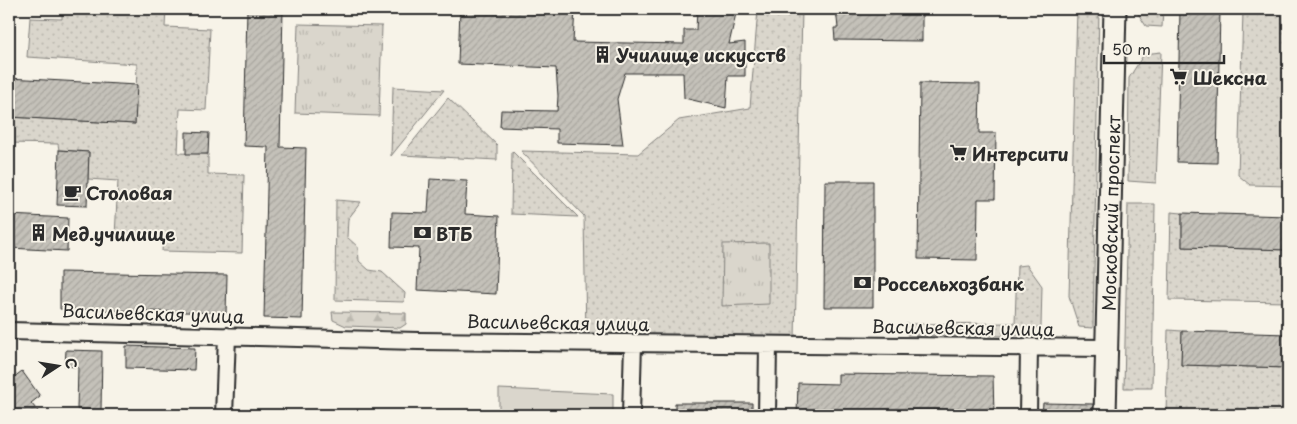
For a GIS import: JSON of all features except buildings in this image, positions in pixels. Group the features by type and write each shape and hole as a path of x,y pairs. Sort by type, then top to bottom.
{"street":[{"name":"Московский проспект","path":"1105,415 1115,9"},
{"name":"Васильевская улица","path":"9,331 418,341 1106,348"},
{"path":"224,415 227,336"},
{"path":"631,415 633,343"},
{"path":"767,415 768,345"},
{"path":"1028,415 1029,348"}],"green space":[{"path":"62,9 166,9 165,27 210,29 206,110 180,109 178,153 208,154 208,174 244,175 242,253 162,251 163,236 115,236 118,181 88,179 89,152 59,150 58,144 9,143 9,117 135,124 137,64 27,57 30,18 62,19"},
{"path":"758,9 802,9 795,339 586,337 584,216 521,151 638,154 679,120 750,108"},
{"path":"1077,9 1099,9 1093,328 1079,327 1069,296"},
{"path":"1135,9 1163,9 1162,27 1146,26"},
{"path":"1246,9 1288,9 1288,186 1250,185 1238,175 1243,12"},
{"path":"298,24 382,26 379,116 295,113"},
{"path":"1161,52 1156,183 1128,181 1129,78 1144,54"},
{"path":"393,87 444,90 391,156"},
{"path":"448,98 497,145 497,160 402,155"},
{"path":"512,151 578,217 511,214"},
{"path":"336,200 361,202 348,219 347,237 358,247 359,261 369,270 382,272 405,293 404,302 335,300"},
{"path":"1128,204 1155,204 1152,388 1124,388"},
{"path":"1171,212 1182,213 1182,247 1288,250 1288,302 1169,300"},
{"path":"769,243 769,304 722,306 723,244"},
{"path":"1027,265 1042,286 1041,326 1015,336 907,335 906,324 1015,323 1017,266"},
{"path":"332,312 406,313 406,324 400,328 346,326 333,320"},
{"path":"1168,330 1182,331 1181,365 1288,368 1288,415 1166,415"},
{"path":"499,389 613,394 613,415 499,415"}],"place":[{"name":"Училище искусств","path":"602,54"},
{"name":"Шексна","path":"1179,77"},
{"name":"Интерсити","path":"958,153"},
{"name":"Столовая","path":"72,192"},
{"name":"Мед.училище","path":"38,233"},
{"name":"ВТБ","path":"422,233"},
{"name":"Россельхозбанк","path":"863,283"}]}
